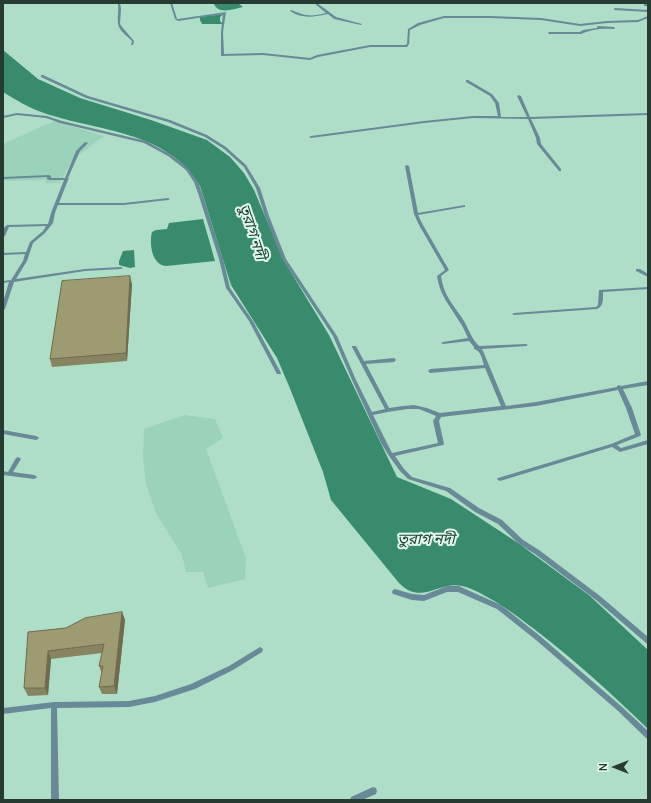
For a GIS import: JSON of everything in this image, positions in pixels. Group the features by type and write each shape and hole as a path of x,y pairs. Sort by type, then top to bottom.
{"street":[{"path":"119,3 119,24 124,32 130,36 133,41 132,44"},
{"path":"171,3 176,19 178,20 225,13 222,32 221,54 223,55 263,54 310,59 317,56 370,46 406,46 408,44 409,30 415,26 444,18 490,17 541,19 580,25 608,22 643,21 648,17"},
{"path":"315,3 335,18 362,24"},
{"path":"615,9 648,11"},
{"path":"291,11 310,18 329,13"},
{"path":"595,24 600,28"},
{"path":"549,33 582,33 584,31 600,28 614,28"},
{"path":"42,76 88,97 169,121 206,136 225,148 245,166 258,188 284,259 335,336 354,380 391,455 410,478 448,489 477,510 500,522 521,542 537,552 598,598 648,641"},
{"path":"467,81 490,94 497,103 500,118"},
{"path":"519,96 539,144 560,170"},
{"path":"3,117 17,114 47,117 61,122 146,142 159,149 187,169 196,182 200,193 221,259 228,288 251,320 279,373"},
{"path":"311,137 424,122 473,118 528,118 648,114"},
{"path":"3,309 12,281 25,261 31,243 49,225 78,151 86,143"},
{"path":"407,166 416,214 447,270 439,276 442,291 463,323 470,339 476,348 481,351 504,408"},
{"path":"3,178 49,176 49,179 67,179"},
{"path":"58,204 124,204 168,199"},
{"path":"416,214 464,206"},
{"path":"3,236 7,226 49,225"},
{"path":"3,254 28,253"},
{"path":"3,282 85,270 121,268"},
{"path":"638,270 648,276"},
{"path":"514,314 597,308 600,305 601,291 648,288"},
{"path":"443,343 470,339"},
{"path":"476,348 526,345"},
{"path":"354,347 388,410"},
{"path":"363,363 394,360"},
{"path":"430,371 486,366"},
{"path":"371,414 415,405 426,408 439,415 504,408 536,404 619,387 648,383"},
{"path":"619,387 629,408 638,435 648,442"},
{"path":"391,455 442,444 436,421 439,415"},
{"path":"3,432 36,438"},
{"path":"500,479 613,445 638,435"},
{"path":"613,445 620,450 648,442"},
{"path":"6,474 18,459"},
{"path":"6,474 34,477"},
{"path":"395,592 412,598 424,598 448,589 459,589 498,607 538,638 619,708 648,736"},
{"path":"3,711 54,705 130,704 155,699 193,687 230,668 260,650"},
{"path":"54,705 55,800"},
{"path":"354,800 373,791"}],"shaded area":[{"path":"54,121 104,136 72,160 60,183 45,183 46,180 3,181 3,147 5,143"},
{"path":"185,415 215,419 223,438 206,449 246,558 245,579 208,588 203,572 186,572 182,555 156,513 146,484 143,458 144,429"}],"water":[{"path":"238,3 243,7 223,10 216,7 214,4"},
{"path":"224,14 220,17 220,21 223,24 202,24 200,20 200,17"},
{"name":"তুরাগ নদী","path":"3,50 38,79 80,98 151,120 207,140 230,157 244,173 254,190 284,261 329,335 397,477 451,499 518,543 590,596 648,650 648,729 567,655 522,620 479,592 459,585 416,593 408,590 399,583 331,500 323,472 277,358 231,285 200,186 186,168 169,154 151,143 44,113 3,92"},
{"path":"203,219 215,261 166,266 157,262 151,248 152,232 167,229 169,223"},
{"path":"134,250 135,267 130,268 119,265 123,251"}],"building":[{"path":"130,276 126,353 50,359 62,281"},
{"path":"122,612 114,686 99,687 103,666 99,666 104,644 48,651 45,688 24,688 28,632 66,628 85,618"}]}
